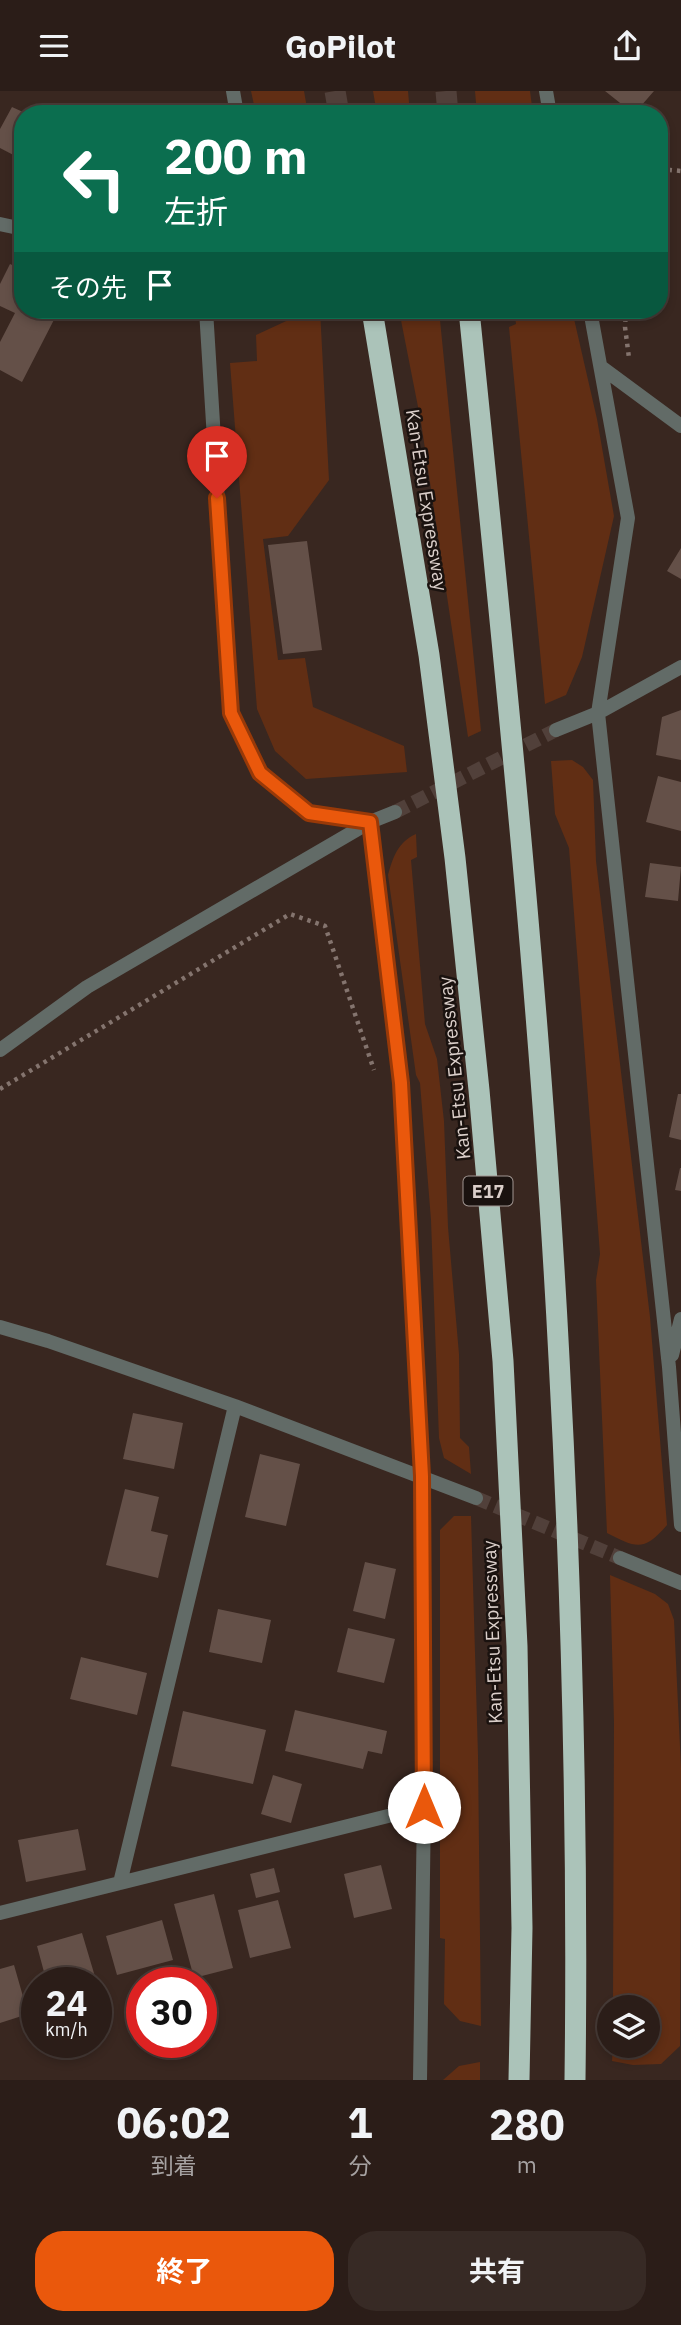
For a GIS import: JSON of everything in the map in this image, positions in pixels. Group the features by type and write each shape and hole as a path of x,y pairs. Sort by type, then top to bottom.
{"highway":[{"name":"Kan-Etsu Expressway","path":"373,319 429,655 451,831 480,1090 503,1361 517,1646 522,1928 519,2080"},
{"path":"470,319 518,814 540,1073 559,1355 572,1643 577,1921 575,2080"}],"street":[{"path":"207,319 231,713 260,773 309,813 370,822"},
{"path":"592,319 628,518 598,713 669,1367 681,1525"},
{"path":"601,367 681,426"},
{"path":"556,730 598,713 681,667"},
{"path":"0,1050 88,987 370,822 395,812"},
{"path":"370,822 401,1083 422,1476 424,1807 420,2080"},
{"path":"669,1367 681,1319"},
{"path":"0,1327 235,1406 475,1498"},
{"path":"120,1883 235,1406"},
{"path":"620,1558 681,1583"},
{"path":"0,1913 424,1807"}],"path":[{"path":"625,319 634,390"},
{"path":"0,1089 290,914 325,926 374,1072 401,1083"}],"shaded area":[{"path":"251,91 304,91 306,105 254,105"},
{"path":"373,91 408,91 409,105 375,105"},
{"path":"475,91 530,91 532,105 476,105"},
{"path":"291,319 320,319 329,480 288,536 263,539 278,660 305,658 313,707 404,746 407,772 306,779 275,751 257,709 230,363 257,361 256,335"},
{"path":"401,319 440,319 481,731 468,737 421,422"},
{"path":"515,319 574,319 597,419 614,516 582,657 566,695 545,704 509,327 516,324"},
{"path":"572,760 583,767 593,780 596,861 650,1317 667,1525 652,1540 639,1545 625,1542 607,1533 596,1280 600,1254 569,848 555,814 551,761"},
{"path":"416,834 417,857 411,860 425,1024 437,1059 444,1121 448,1227 459,1354 460,1438 469,1447 471,1474 444,1458 439,1438 431,1220 420,1083 416,1075 388,875 397,851 405,841"},
{"path":"454,1516 471,1516 478,1755 481,2026 460,2021 444,2004 445,1939 440,1938 440,1530"},
{"path":"610,1575 655,1594 668,1604 674,1620 681,1768 680,2046 661,2064 633,2065 612,2061 612,2058 660,2058 660,1995 613,1995 614,1722"},
{"path":"480,2062 480,2080 443,2080 459,2066"}],"building":[{"path":"605,91 654,91 642,105 623,105"},
{"path":"12,107 14,108 14,155 0,148 0,129"},
{"path":"10,264 14,266 14,313 0,306 0,284"},
{"path":"14,315 14,319 54,319 22,382 0,370 0,342"},
{"path":"307,541 322,650 283,654 268,545"},
{"path":"681,548 681,579 667,571"},
{"path":"681,710 681,760 656,755 662,717"},
{"path":"658,776 681,782 681,831 646,822"},
{"path":"650,863 681,867 678,901 645,897"},
{"path":"678,1094 681,1094 681,1140 669,1137"},
{"path":"681,1168 681,1191 675,1190"},
{"path":"133,1413 183,1423 174,1469 123,1459"},
{"path":"260,1454 300,1464 286,1526 245,1517"},
{"path":"125,1489 159,1497 151,1531 168,1535 158,1578 106,1565"},
{"path":"365,1562 396,1569 385,1619 353,1611"},
{"path":"218,1609 271,1620 262,1663 209,1652"},
{"path":"348,1628 395,1639 384,1683 337,1672"},
{"path":"81,1657 147,1673 137,1715 70,1699"},
{"path":"295,1710 387,1731 382,1754 368,1751 363,1769 285,1751"},
{"path":"183,1711 266,1730 253,1784 171,1766"},
{"path":"273,1775 302,1784 291,1823 261,1814"},
{"path":"78,1829 86,1870 26,1882 18,1840"},
{"path":"381,1865 392,1909 354,1918 344,1874"},
{"path":"274,1868 280,1892 256,1898 250,1874"},
{"path":"214,1894 233,1968 217,1972 217,1967 191,1967 174,1904"},
{"path":"278,1900 291,1948 250,1958 238,1910"},
{"path":"162,1920 173,1960 147,1967 126,1967 126,1973 117,1975 106,1936"},
{"path":"82,1933 92,1967 43,1967 37,1946"},
{"path":"14,1965 21,1990 21,2016 0,2023 0,1969"}],"tunnel":[{"path":"335,91 337,105"},
{"path":"446,91 447,105"},
{"path":"395,812 556,730"},
{"path":"476,1498 620,1558"}],"route":[{"path":"217,498 231,713 260,773 309,813 370,822 401,1083 422,1476 424,1807"}]}
